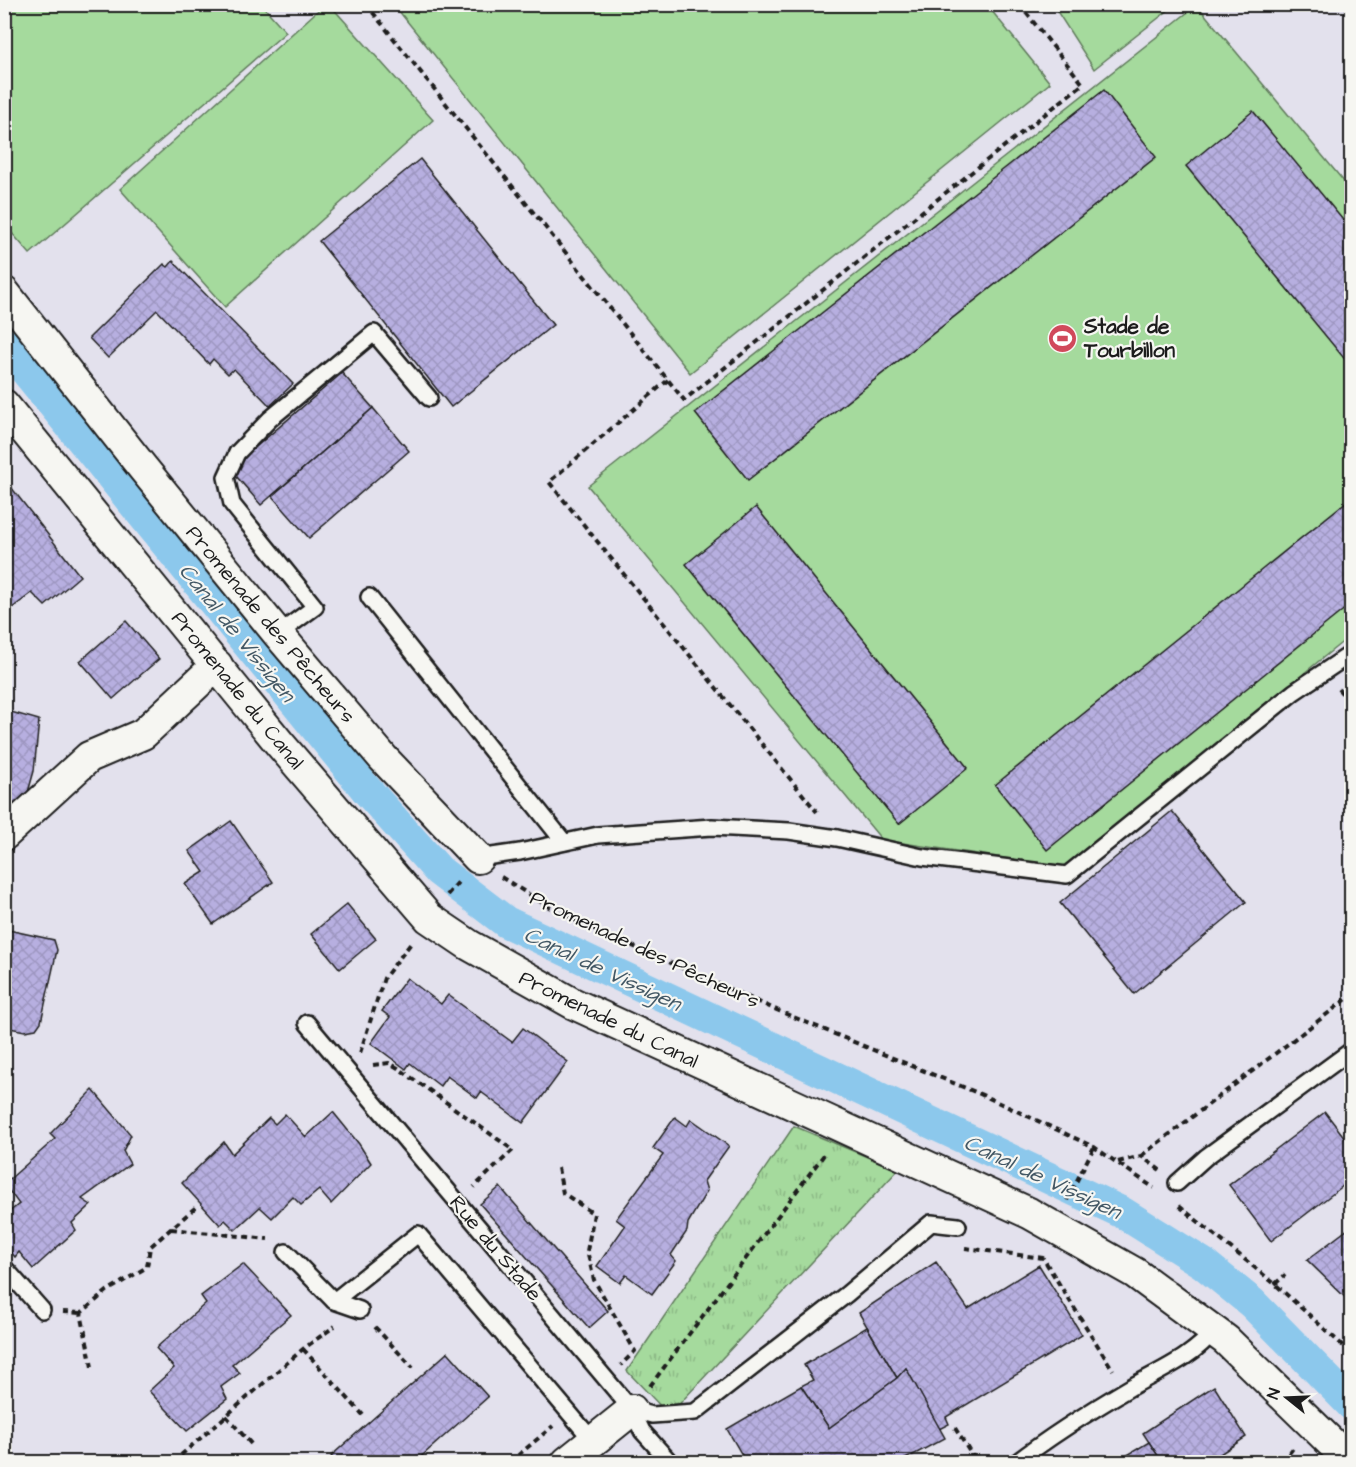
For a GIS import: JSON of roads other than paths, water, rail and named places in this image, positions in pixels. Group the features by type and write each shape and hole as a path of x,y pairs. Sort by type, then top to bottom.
{"street":[{"name":"Promenade des Pêcheurs","path":"4,292 278,634 472,866"},
{"name":"Promenade du Canal","path":"4,405 218,664 325,798 429,918 469,945 548,991 1053,1226 1135,1274 1214,1330 1351,1462"},
{"path":"4,835 89,757 143,734 218,664"},
{"path":"567,1462 632,1410"}],"lane":[{"path":"278,634 315,607 232,504 226,477 237,453 270,419 374,333 429,398"},
{"path":"369,597 564,843"},
{"path":"472,866 598,835 712,827 789,831 837,838 922,857 1067,875 1294,692 1352,653"},
{"name":"Rue du Stade","path":"307,1023 351,1067 458,1202 632,1410 642,1431 670,1462"},
{"path":"1177,1183 1206,1156 1352,1050"},
{"path":"632,1410 652,1415 695,1412 847,1294 931,1223 958,1226"},
{"path":"334,1301 418,1234 593,1441"},
{"path":"286,1252 334,1301 360,1310"},
{"path":"4,1267 42,1310"},
{"path":"1017,1462 1049,1437 1179,1359 1207,1339 1214,1330"}],"waterway":[{"name":"Canal de Vissigen","path":"4,344 365,788 439,871 506,922 1123,1213 1204,1264 1252,1303 1352,1405"}],"place":[{"name":"Stade de Tourbillon","path":"1063,338"}]}
